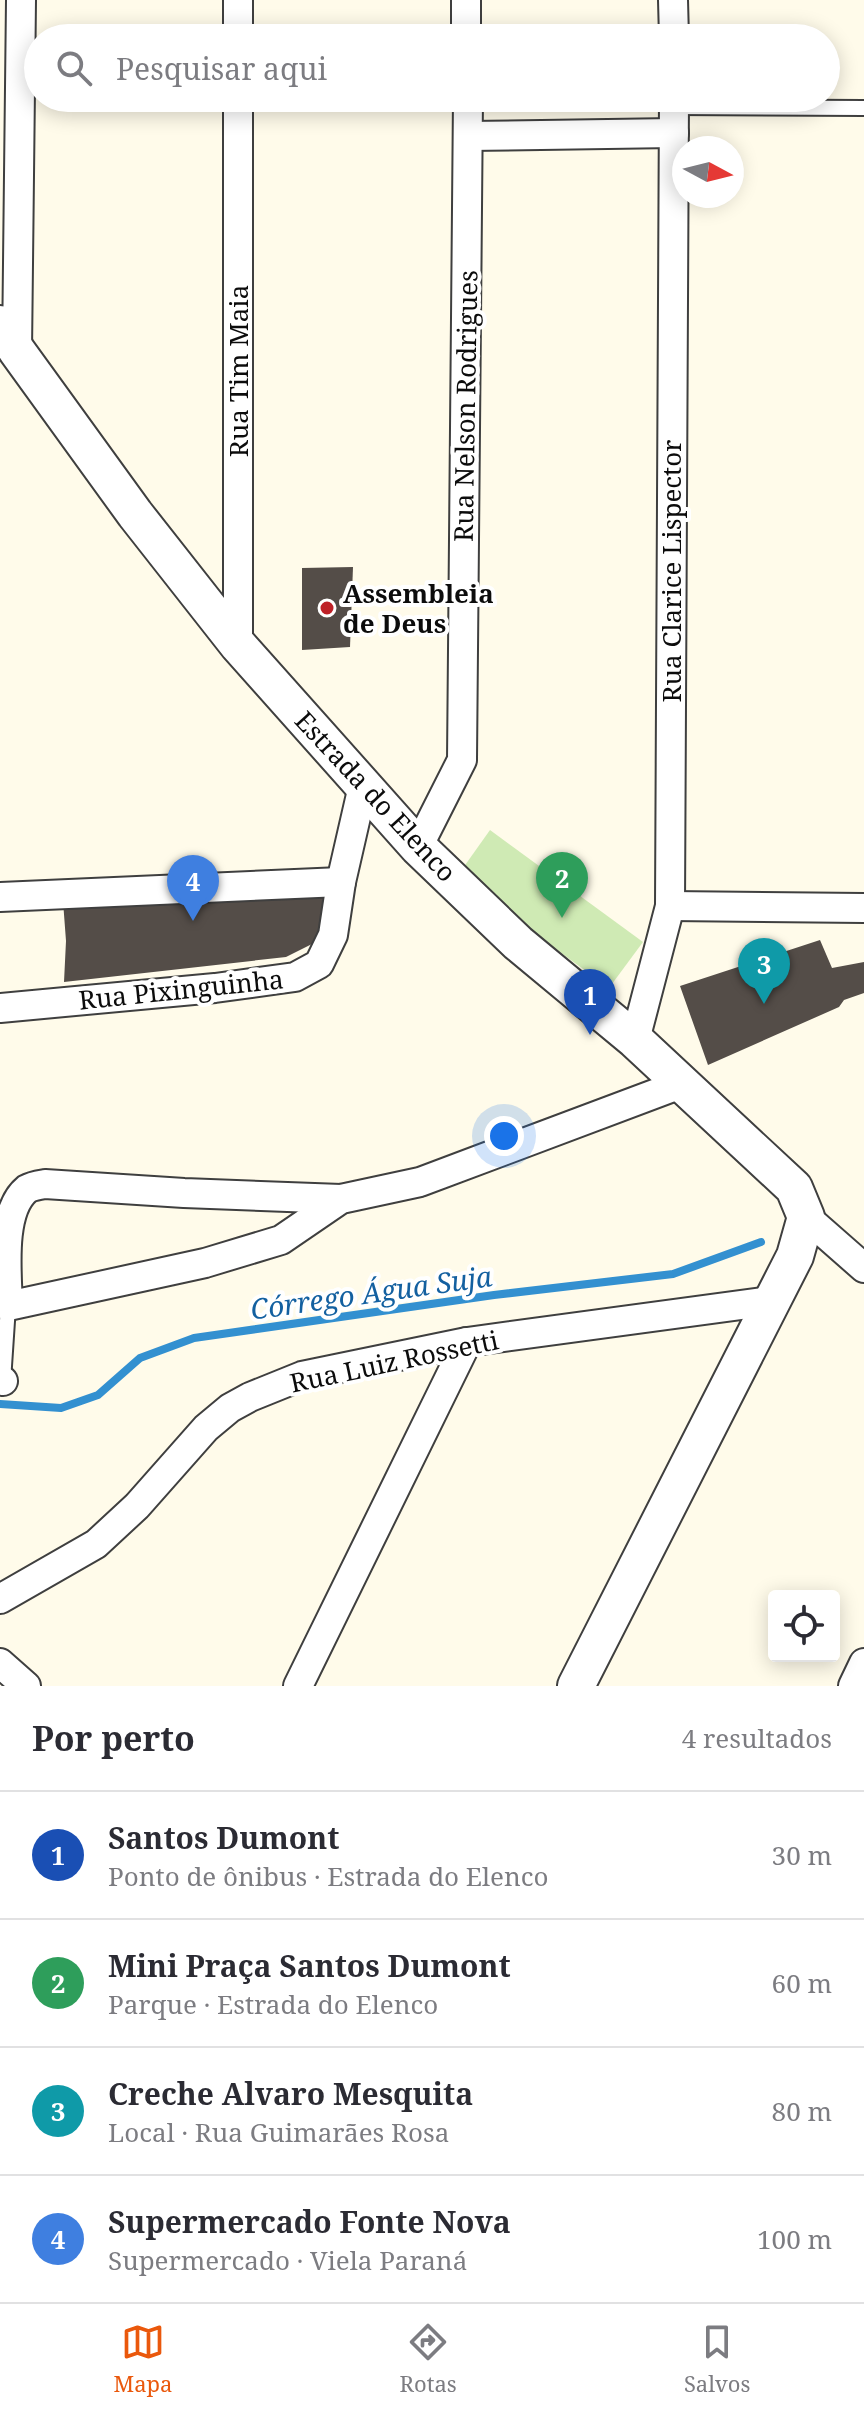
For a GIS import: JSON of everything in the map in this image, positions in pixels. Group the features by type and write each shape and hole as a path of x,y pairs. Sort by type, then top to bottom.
{"street":[{"path":"8,338 21,0"},
{"path":"238,0 238,24"},
{"path":"466,0 466,24"},
{"path":"673,0 674,24"},
{"name":"Rua Tim Maia","path":"238,112 238,645"},
{"name":"Rua Nelson Rodrigues","path":"418,847 462,760 468,112"},
{"path":"468,136 674,113"},
{"name":"Rua Clarice Lispector","path":"635,1040 670,906 674,113"},
{"name":"Estrada do Elenco","path":"8,338 135,514 238,645 418,847 518,943 635,1040 794,1188 806,1217"},
{"name":"Rua Pixinguinha","path":"0,1008 295,977 319,964 333,935 341,882 363,786"},
{"path":"0,897 341,882"},
{"path":"670,906 864,908"},
{"path":"341,1199 281,1240 205,1263 8,1306 7,1225 18,1198 29,1187 45,1184 341,1199 420,1182 681,1084"},
{"path":"576,1686 795,1256 806,1217 864,1268"},
{"name":"Rua Luiz Rossetti","path":"0,1599 96,1544 137,1506 206,1428 230,1408 302,1376 467,1342 770,1301"},
{"path":"298,1686 467,1342"},
{"path":"0,1663 26,1686"},
{"path":"853,1686 864,1663"}],"lane":[{"path":"840,109 864,108"},
{"path":"674,113 712,112"},
{"path":"1,1380 8,1306"}],"green space":[{"path":"490,830 643,942 609,988 482,895 463,868"}],"building":[{"name":"Assembleia de Deus","path":"353,567 350,647 302,650 302,568"},
{"path":"324,890 318,941 286,957 64,982 66,941 63,901"},
{"path":"820,940 832,968 864,962 864,993 708,1065 680,986"}],"waterway":[{"name":"Córrego Água Suja","path":"0,1404 61,1408 98,1395 140,1358 194,1338 494,1295 673,1274 761,1242"}],"place":[{"name":"Assembleia de Deus","path":"327,608"},
{"name":"Mini Praça Santos Dumont","path":"562,918"},
{"name":"Supermercado Fonte Nova","path":"193,921"},
{"name":"Creche Alvaro Mesquita","path":"764,1004"},
{"name":"Santos Dumont","path":"590,1035"}]}
